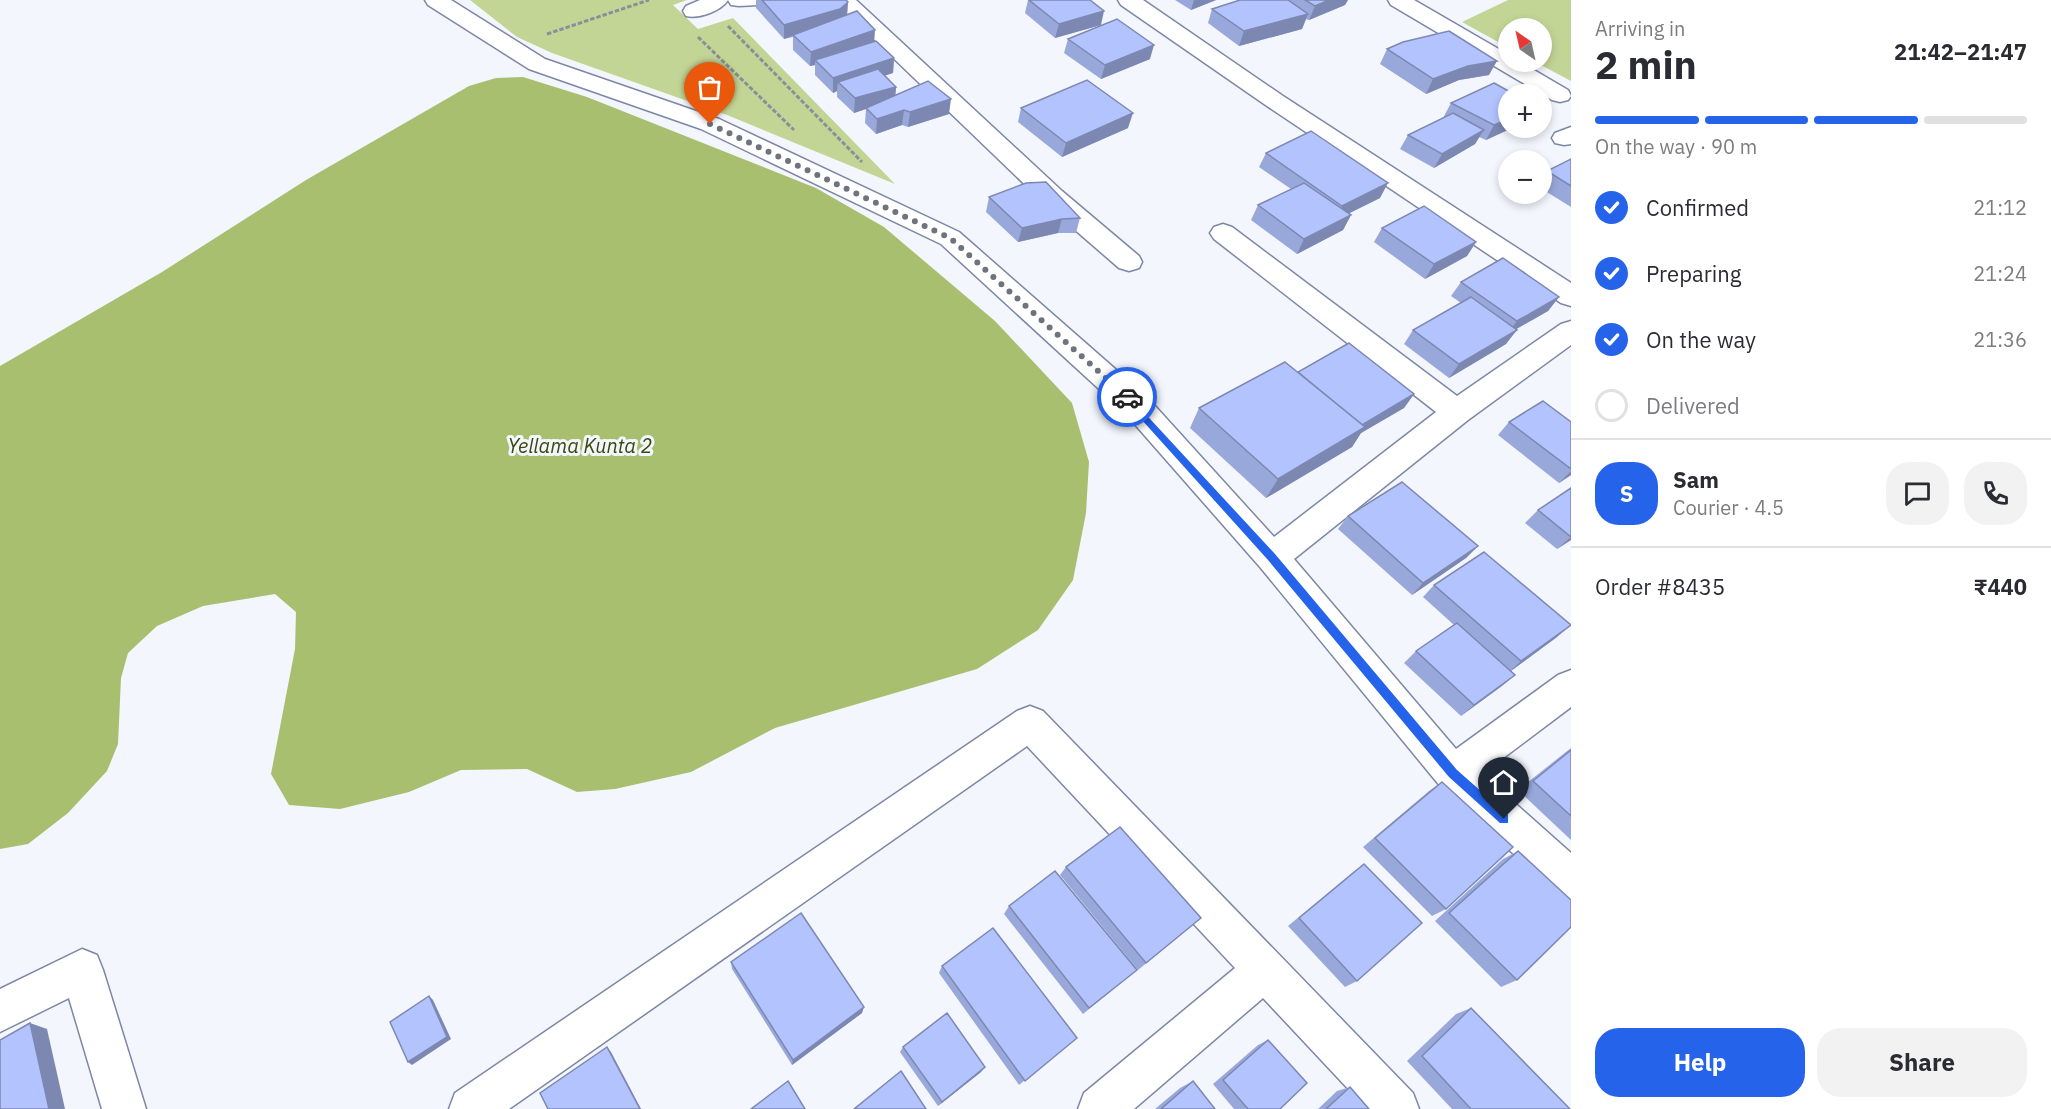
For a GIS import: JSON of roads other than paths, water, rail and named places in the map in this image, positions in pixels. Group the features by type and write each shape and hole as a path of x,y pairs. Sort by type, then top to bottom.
{"street":[{"path":"436,0 537,64 710,124 950,238 1135,404 1272,557 1453,773 1571,880"},
{"path":"739,0 750,0"},
{"path":"844,0 1053,197 1129,262"},
{"path":"1129,0 1275,100 1571,296"},
{"path":"1399,0 1560,95"},
{"path":"1571,134 1564,138 1571,142"},
{"path":"1223,233 1457,412"},
{"path":"1272,557 1457,412 1571,332"},
{"path":"1453,773 1571,686"},
{"path":"471,1109 1030,723 1397,1109"},
{"path":"0,1011 82,970 124,1109"},
{"path":"1100,1109 1264,970"}],"water":[{"name":"Yellama Kunta 2","path":"523,77 587,97 816,188 884,227 995,321 1072,403 1089,462 1086,513 1073,580 1038,630 977,669 775,728 691,772 615,789 577,792 527,769 461,770 409,792 340,809 289,805 271,774 295,649 296,612 275,594 203,606 157,626 128,653 121,678 118,744 107,771 68,813 28,844 0,849 0,366 162,272 306,180 469,86 496,78"}]}
